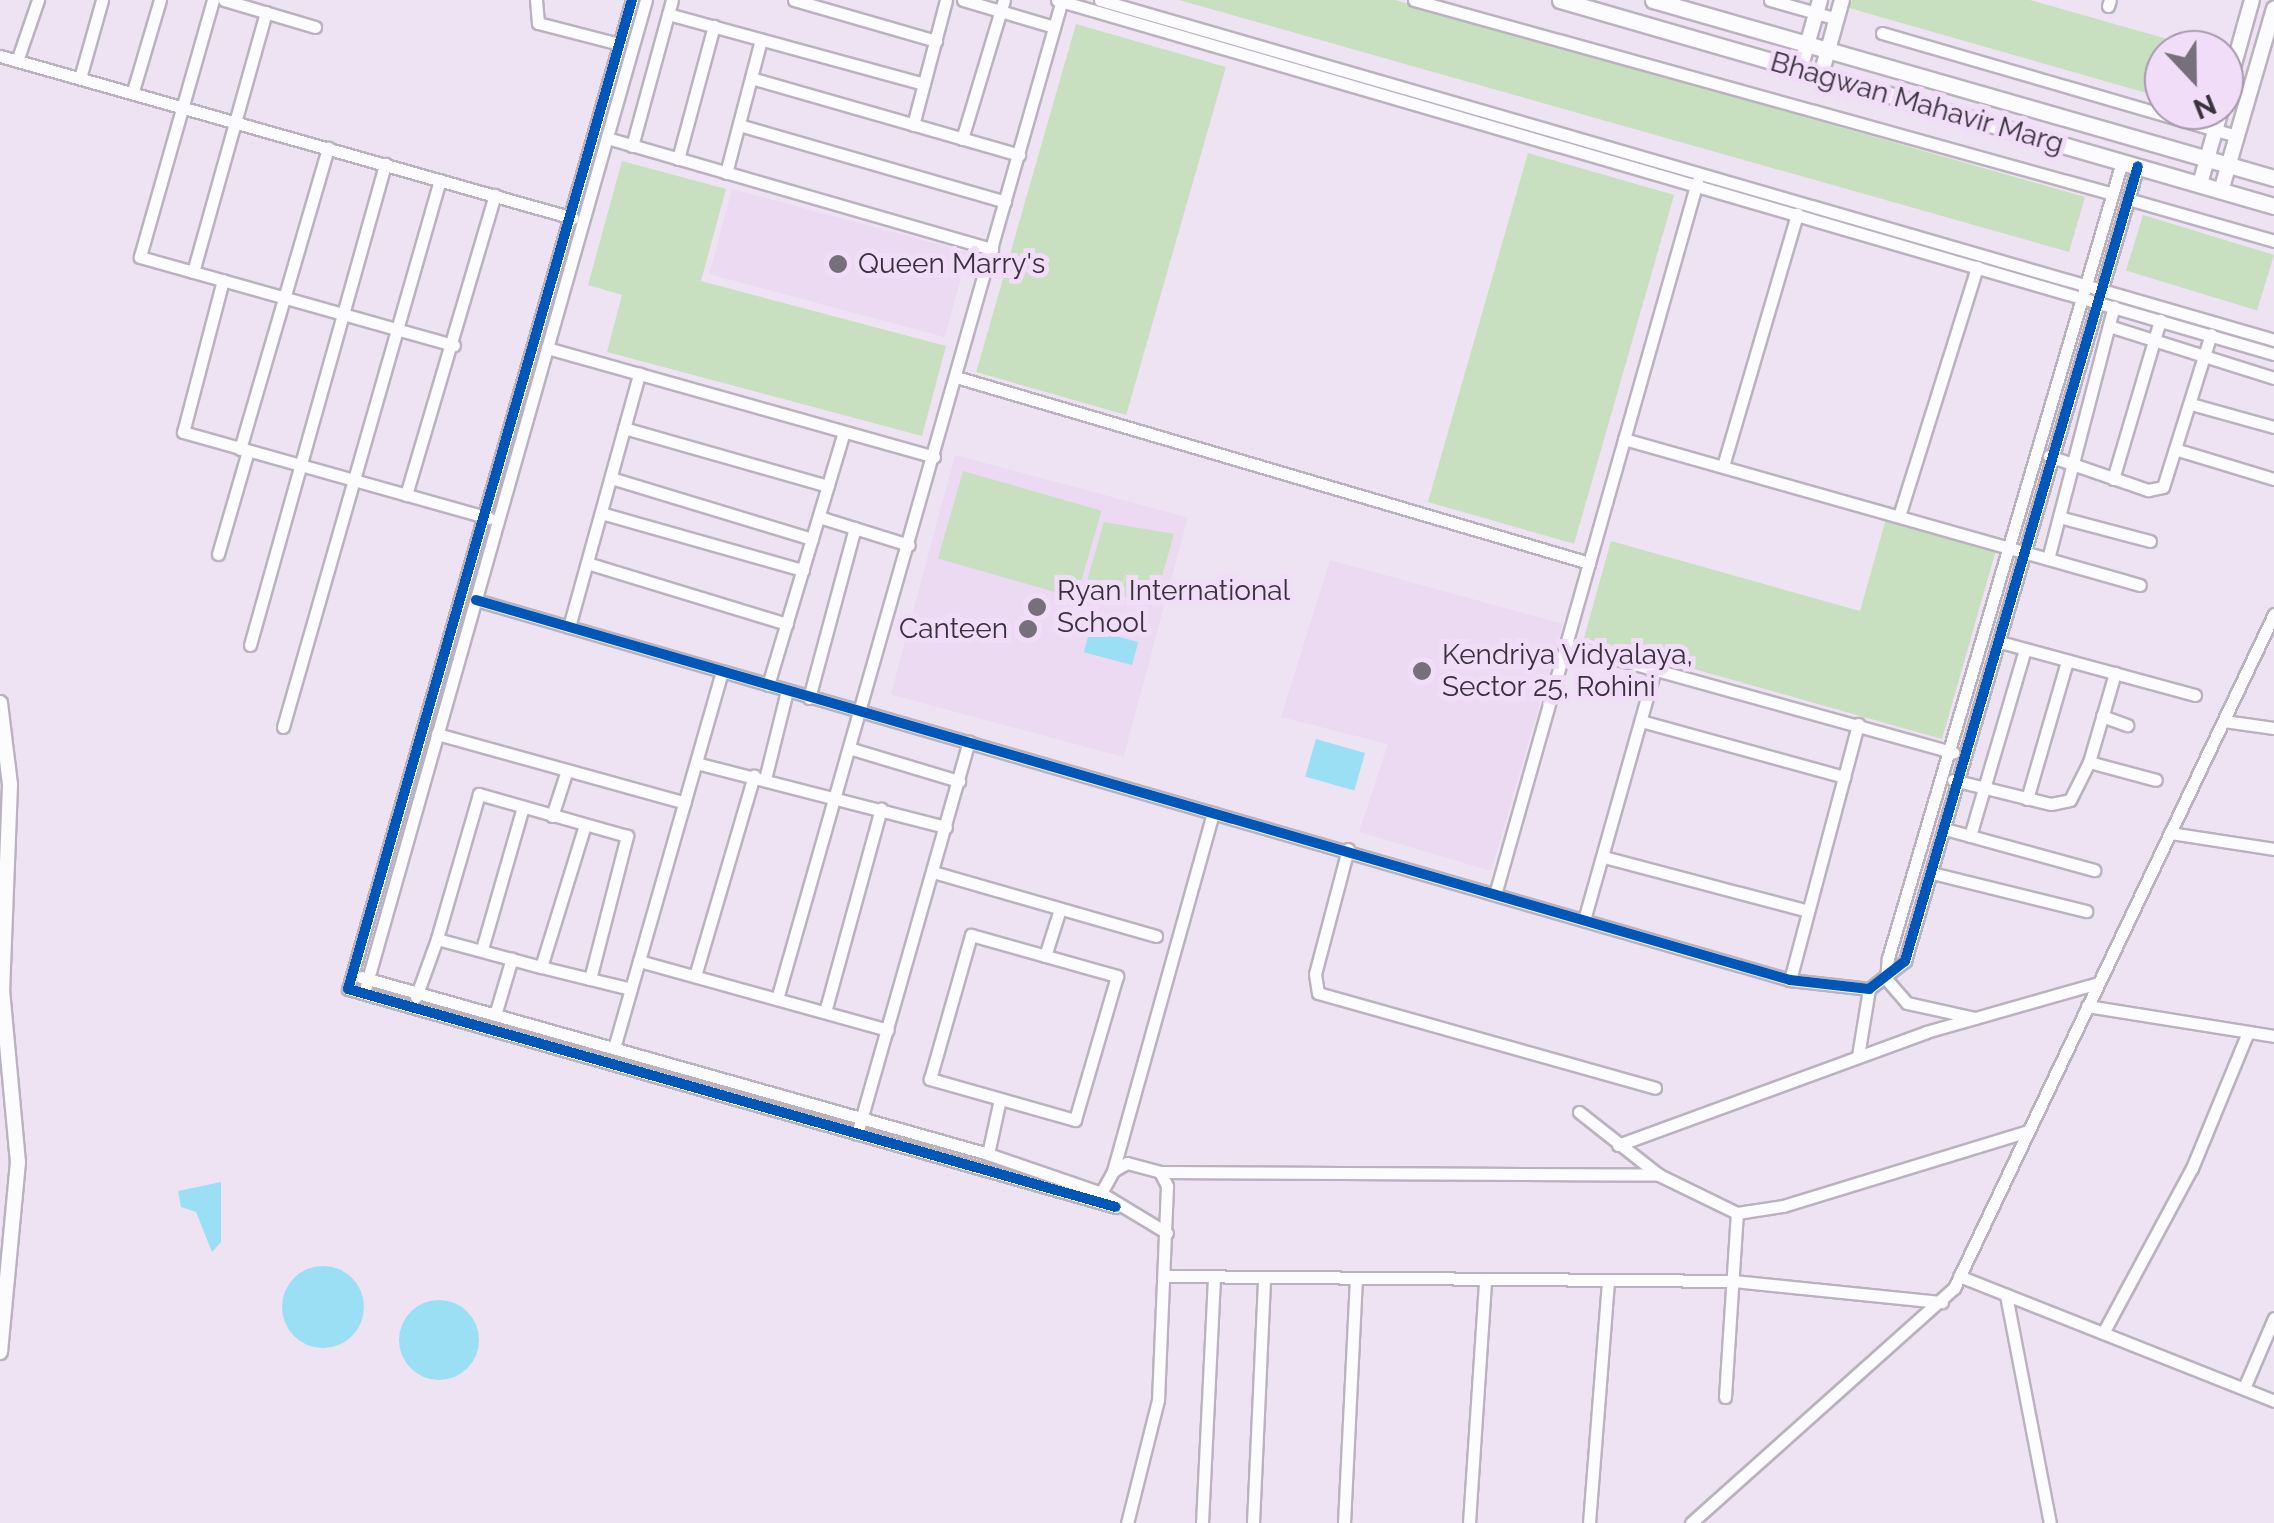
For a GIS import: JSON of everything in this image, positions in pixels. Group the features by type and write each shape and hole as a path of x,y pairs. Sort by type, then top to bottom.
{"main road":[{"name":"Bhagwan Mahavir Marg","path":"1560,0 2274,206"},
{"name":"Bhagwan Mahavir Marg","path":"1653,0 2229,164"},
{"path":"2229,164 2274,178"}],"street":[{"path":"18,61 38,0"},
{"path":"80,78 102,0"},
{"path":"132,92 160,0"},
{"path":"213,0 138,251 193,272 454,345"},
{"path":"224,0 315,27"},
{"path":"536,0 538,23 620,44"},
{"path":"364,993 547,348 576,219 606,138 620,44 632,0"},
{"path":"646,0 617,76 484,517 348,989 1116,1207 1168,1233"},
{"path":"632,146 672,0"},
{"path":"794,0 936,41"},
{"path":"913,125 946,0"},
{"path":"963,0 1002,6 1054,28"},
{"path":"777,999 852,748 1060,0 1697,179 1797,214 1977,267 2274,340"},
{"path":"1100,0 2093,294 2114,306 2274,354"},
{"path":"1414,0 2113,194"},
{"path":"1770,0 1818,7 1836,19"},
{"path":"1821,75 1842,0"},
{"path":"2244,30 2252,0"},
{"path":"962,140 1002,6"},
{"path":"1800,69 1818,7"},
{"path":"2221,190 2274,9"},
{"path":"193,272 266,12"},
{"path":"668,14 924,84"},
{"path":"678,159 714,26"},
{"path":"1882,33 2237,136"},
{"path":"726,172 762,40"},
{"path":"0,56 236,119 576,219"},
{"path":"752,78 1019,156"},
{"path":"739,125 1005,202"},
{"path":"2200,184 2215,131"},
{"path":"606,138 992,249"},
{"path":"218,554 284,298 328,148"},
{"path":"250,645 385,164"},
{"path":"2093,294 2113,194 2130,164"},
{"path":"476,600 1496,891 1790,980 1869,989 1905,961 2026,554 2047,455 2093,294 2128,199 2130,164"},
{"path":"1496,891 1697,179"},
{"path":"282,727 440,180"},
{"path":"406,495 454,345 495,196"},
{"path":"2128,199 2274,241"},
{"path":"1723,466 1797,214"},
{"path":"1900,513 1977,267"},
{"path":"223,280 182,427 188,436 498,521"},
{"path":"2048,559 2114,306"},
{"path":"2113,479 2160,320"},
{"path":"2109,326 2274,378"},
{"path":"2047,455 2148,490 2163,487 2178,450 2211,334"},
{"path":"547,348 934,457"},
{"path":"568,627 640,374"},
{"path":"956,377 1589,562"},
{"path":"2191,404 2274,428"},
{"path":"624,428 828,486"},
{"path":"768,685 844,432"},
{"path":"1624,440 1900,513 2026,554 2140,585"},
{"path":"2178,450 2274,479"},
{"path":"1886,979 2013,547 2047,455"},
{"path":"611,478 812,539"},
{"path":"601,512 803,570"},
{"path":"2059,516 2150,541"},
{"path":"818,517 909,545"},
{"path":"809,698 854,528"},
{"path":"587,563 787,624"},
{"path":"1692,1523 1942,1302 1960,1276 2274,614"},
{"path":"2000,642 2195,695"},
{"path":"1566,645 1953,752"},
{"path":"1970,836 2025,649"},
{"path":"2027,800 2068,661"},
{"path":"1584,920 1655,668"},
{"path":"614,1048 722,672"},
{"path":"1945,777 2027,800 2070,800 2089,762 2114,674"},
{"path":"695,976 787,691"},
{"path":"0,703 10,785 2,990 18,1162 0,1352"},
{"path":"2102,716 2127,725"},
{"path":"1640,721 1844,777"},
{"path":"2224,721 2274,728"},
{"path":"1790,980 1858,724"},
{"path":"438,734 684,803"},
{"path":"856,1134 970,742"},
{"path":"852,748 959,781"},
{"path":"2089,762 2156,780"},
{"path":"696,763 946,827"},
{"path":"552,816 567,770"},
{"path":"413,1006 479,794 626,836 590,979"},
{"path":"482,950 523,808"},
{"path":"825,1012 881,809"},
{"path":"1100,1193 1113,1171 1213,813"},
{"path":"541,967 585,825"},
{"path":"1946,829 2094,870"},
{"path":"2170,832 2274,848"},
{"path":"1348,849 1317,963 1318,993 1655,1088"},
{"path":"1604,857 1808,911"},
{"path":"933,872 1156,936"},
{"path":"1932,873 2086,912"},
{"path":"1045,956 1060,910"},
{"path":"971,936 1045,956 1117,976 1075,1120 930,1079 971,936"},
{"path":"437,938 630,989"},
{"path":"495,1015 512,958"},
{"path":"639,960 888,1030"},
{"path":"352,974 988,1154 1100,1193 1116,1207"},
{"path":"1886,979 1907,1003 1975,1018"},
{"path":"1618,1145 1858,1056 2098,983"},
{"path":"1858,1056 1869,989"},
{"path":"2087,1006 2274,1036"},
{"path":"2103,1333 2192,1168 2248,1032"},
{"path":"988,1154 1000,1099"},
{"path":"1579,1112 1659,1175 1737,1213 1783,1206 2026,1132"},
{"path":"1113,1171 1127,1163 1160,1172 1659,1175"},
{"path":"1127,1523 1158,1400 1168,1233 1167,1186 1160,1172"},
{"path":"1725,1396 1737,1213"},
{"path":"1166,1276 1264,1280 1734,1281 1942,1302"},
{"path":"1960,1276 2274,1401"},
{"path":"1202,1523 1214,1278"},
{"path":"1253,1523 1264,1280"},
{"path":"1344,1523 1356,1280"},
{"path":"1469,1523 1485,1280"},
{"path":"1590,1523 1608,1282"},
{"path":"2006,1296 2050,1523"},
{"path":"2244,1388 2274,1319"},
{"path":"1705,1511 1713,1523"}],"shaded area":[{"name":"Queen Marry's","path":"732,189 968,252 945,337 709,274"},
{"name":"Ryan International School","path":"955,455 1188,517 1124,757 891,695"},
{"name":"Kendriya Vidyalaya, Sector 25, Rohini","path":"1330,560 1563,624 1491,871 1359,832 1388,744 1281,717"}],"green space":[{"path":"1179,0 1395,0 2085,197 2069,252"},
{"path":"1852,0 2030,0 2144,32 2144,92 1849,8"},
{"path":"1076,24 1226,67 1126,415 976,372"},
{"path":"1528,153 1674,195 1574,544 1428,502"},
{"path":"622,161 726,189 701,281 946,346 922,436 607,352 622,295 588,285"},
{"path":"2143,215 2274,255 2257,311 2126,270"},
{"path":"963,471 1101,511 1076,598 938,558"},
{"path":"1886,519 1996,550 1942,739 1584,638 1611,541 1860,611"},
{"path":"1104,522 1174,534 1154,605 1120,596 1128,565 1119,593 1086,584"}],"water":[{"path":"1090,629 1138,642 1132,665 1084,652"},
{"path":"1316,739 1365,753 1354,791 1305,776"},
{"path":"221,1182 221,1242 212,1252 196,1212 181,1207 178,1191"},
{"path":"323,1266 352,1278 364,1307 352,1336 323,1348 294,1336 282,1307 294,1278"},
{"path":"431,1300 447,1300 468,1311 479,1340 468,1369 447,1380 431,1380 417,1374 405,1362 399,1348 399,1332 405,1318 417,1306"}],"cycle path":[{"path":"632,0 348,989 1116,1207"},
{"path":"476,600 1790,980 1869,989 1905,961 2138,166"}],"place":[{"name":"Queen Marry's","path":"838,264"},
{"name":"Ryan International School","path":"1037,607"},
{"name":"Canteen","path":"1028,629"},
{"name":"Kendriya Vidyalaya, Sector 25, Rohini","path":"1422,671"}]}
